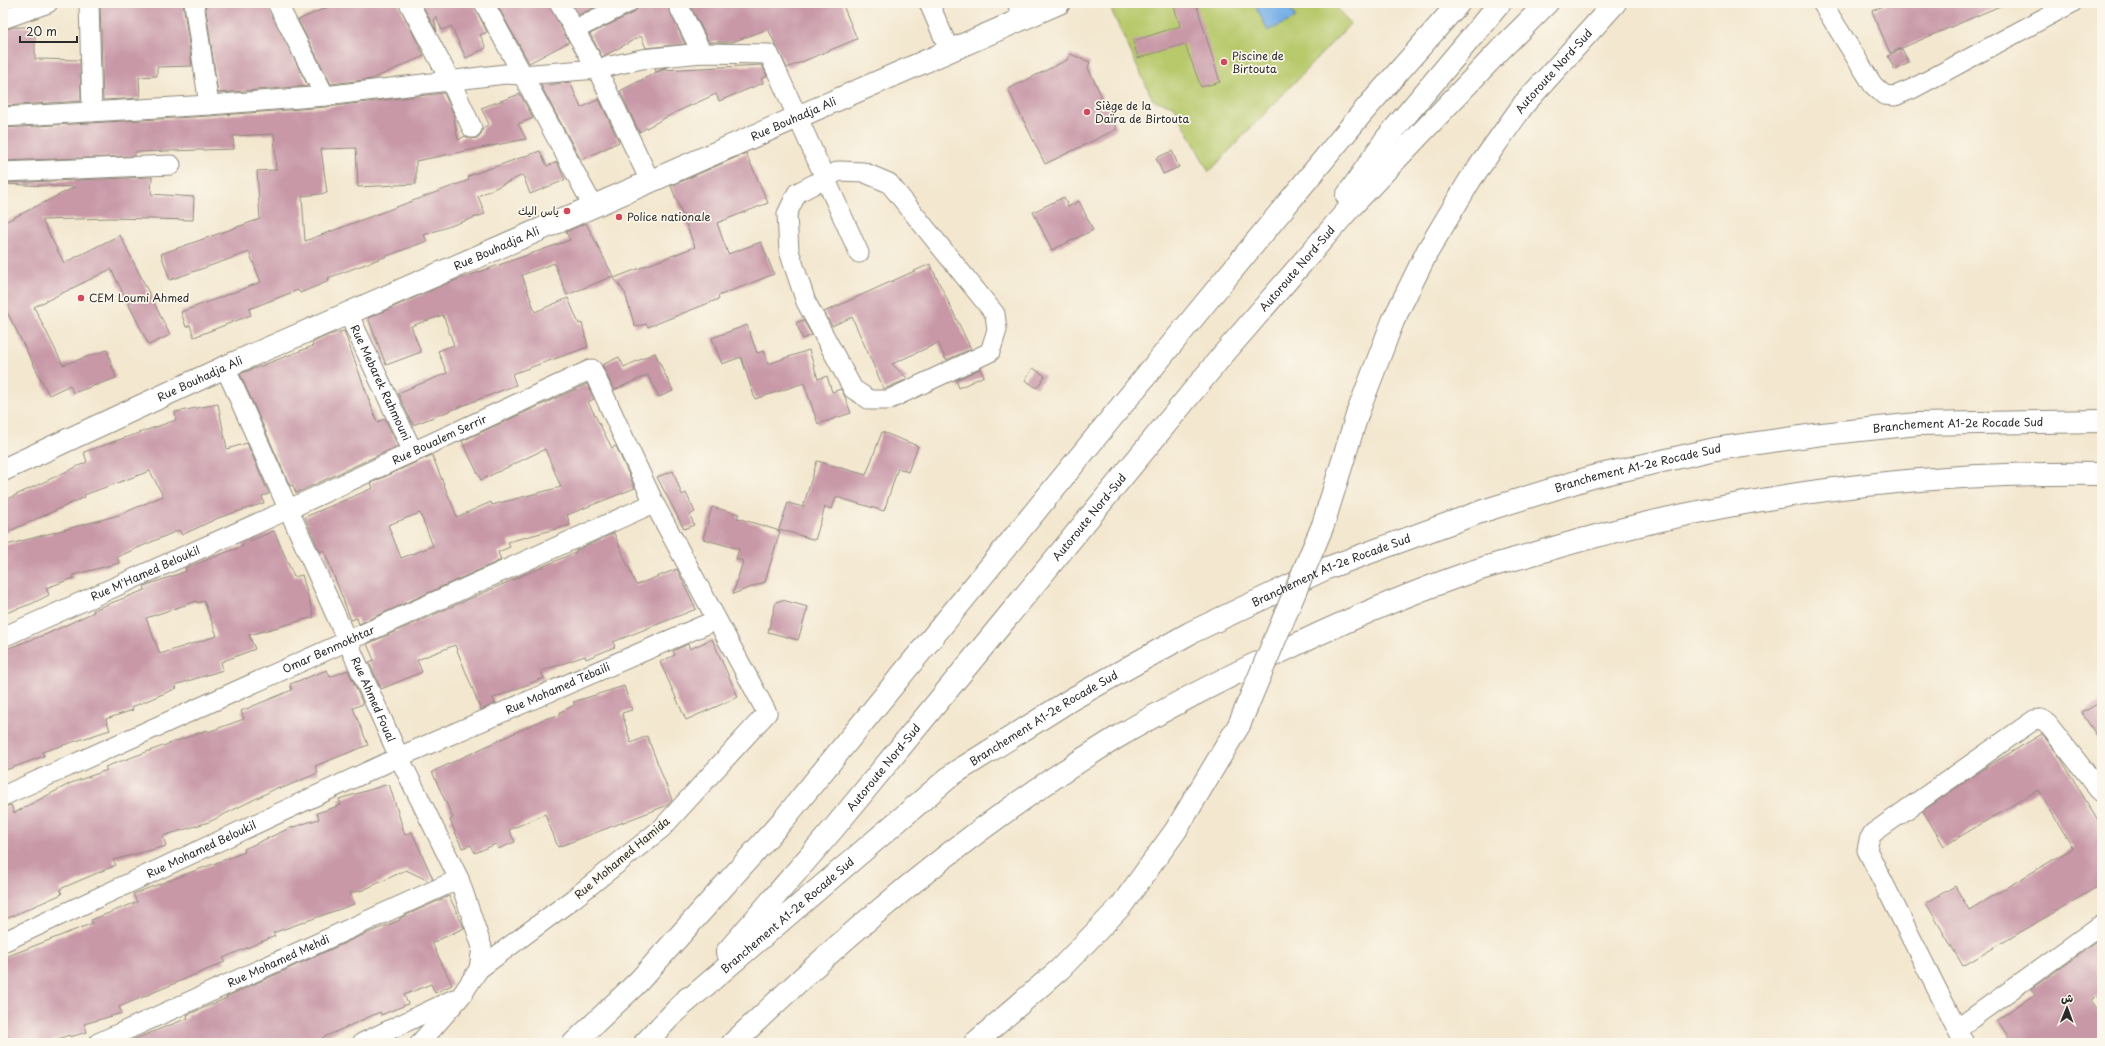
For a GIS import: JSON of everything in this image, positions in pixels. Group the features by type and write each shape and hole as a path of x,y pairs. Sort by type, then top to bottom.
{"main road":[{"name":"Rue Bouhadja Ali","path":"3,470 225,367 650,181 950,52 1021,11 1059,3"},
{"path":"574,1043 638,982 784,819 1357,119 1459,3"},
{"path":"1301,264 1386,138 1500,3"},
{"name":"Autoroute Nord-Sud","path":"645,1043 678,1009 834,828 1221,357 1301,264 1347,211 1501,48 1547,3"},
{"name":"Autoroute Nord-Sud","path":"976,1043 1060,969 1121,906 1176,830 1239,725 1324,525 1358,412 1393,321 1427,252 1470,180 1524,104 1615,3"},
{"name":"Branchement A1-2e Rocade Sud","path":"678,1009 953,774 1072,699 1190,633 1327,568 1486,510 1592,477 1715,449 1822,434 1917,424 2102,421"},
{"path":"733,1043 867,920 935,865 1016,805 1116,738 1202,690 1344,622 1463,574 1600,534 1703,510 1839,487 1949,476 2102,474"}],"street":[{"path":"3,19 48,3"},
{"path":"89,3 92,112"},
{"path":"194,3 209,105"},
{"path":"277,3 325,96"},
{"path":"409,3 450,80 472,128"},
{"path":"484,3 593,206"},
{"path":"559,3 597,69 650,181"},
{"path":"574,30 628,3"},
{"path":"677,3 702,53"},
{"path":"929,3 950,52"},
{"path":"1822,3 1873,85 1884,95 1895,96 1914,88 2072,3"},
{"path":"3,117 209,105 325,96 505,74 522,75 597,69 642,59 702,53 769,54 859,252"},
{"path":"3,172 171,165"},
{"path":"839,171 863,172 889,183 995,314 997,330 990,352 888,400 870,400 853,389 806,302 789,251 787,214 796,192 825,177 839,171"},
{"name":"Rue Mebarek Rahmouni","path":"348,313 413,452"},
{"name":"Rue Ahmed Foual","path":"225,367 287,510 348,640 399,757 458,879 482,948 479,969"},
{"name":"Rue Boualem Serrir","path":"287,510 592,369 654,503"},
{"path":"654,503 716,620"},
{"name":"Omar Benmokhtar","path":"3,796 654,503"},
{"name":"Rue M'Hamed Beloukil","path":"3,637 287,510"},
{"name":"Rue Mohamed Hamida","path":"479,969 573,899 662,828 767,713 716,620"},
{"name":"Rue Mohamed Tebaili","path":"399,757 716,620"},
{"path":"2102,792 2046,722 2041,719 2034,720 1873,833 1869,840 1867,850 1961,1036 2102,924"},
{"name":"Rue Mohamed Beloukil","path":"3,942 399,757"},
{"name":"Rue Mohamed Mehdi","path":"98,1043 458,879"},
{"path":"420,1043 461,996 479,969"},
{"path":"362,1043 461,996"}],"green space":[{"name":"Piscine de Birtouta","path":"1108,3 1333,3 1350,24 1209,172 1174,106 1153,100"}],"water":[{"path":"1254,3 1288,3 1296,18 1268,31"}],"building":[{"path":"100,3 183,3 192,66 157,67 157,76 139,77 140,98 103,100"},
{"path":"205,3 266,3 308,86 218,93"},
{"path":"337,3 398,3 424,56 372,79 331,84 298,20"},
{"path":"421,3 473,3 487,32 480,35 486,48 466,58 451,26 442,30 436,17 434,18 437,32"},
{"path":"496,3 548,3 569,42 529,63"},
{"path":"572,3 603,3 579,15"},
{"path":"639,3 666,3 685,44 646,48 641,36 602,57 590,34 633,13 637,9"},
{"path":"689,3 842,3 857,39 787,68 768,29 732,42 709,42"},
{"path":"1173,3 1196,3 1220,82 1201,87 1185,44 1138,58 1133,41 1180,26"},
{"path":"1890,3 2007,3 1890,53 1872,11"},
{"path":"14,27 35,27 35,59 80,60 81,101 3,106 3,30"},
{"path":"1902,49 1909,63 1895,70 1888,56"},
{"name":"Siège de la Daïra de Birtouta","path":"1070,54 1090,62 1088,68 1117,129 1045,164 1008,89 1067,60"},
{"path":"762,65 767,76 761,79 763,83 719,101 716,94 674,113 639,132 620,91 661,70"},
{"path":"668,67 656,72 655,69"},
{"path":"570,82 581,108 599,99 619,142 581,160 541,86"},
{"path":"444,93 453,113 458,140 465,136 471,139 477,138 481,134 483,128 489,124 481,108 520,94 533,118 518,124 526,139 416,161 416,184 358,187 356,148 321,149 327,193 302,196 305,241 469,180 468,176 540,151 547,166 557,162 565,180 530,194 523,175 478,196 485,214 424,235 427,241 328,278 329,281 300,293 298,290 249,309 251,315 194,337 190,325 186,327 181,312 261,282 249,252 170,280 161,254 260,219 257,171 276,170 274,134 233,136 234,149 135,152 135,156 3,161 3,128 210,116 326,107"},
{"path":"1172,151 1179,167 1163,174 1156,158"},
{"path":"746,153 768,203 717,223 728,254 761,242 774,274 718,296 719,299 648,327 646,324 635,327 625,293 614,278 695,247 671,186"},
{"path":"152,177 151,194 194,197 193,220 111,218 42,220 64,263 120,235 170,335 149,345 111,269 34,307 63,365 107,350 116,378 73,393 70,385 49,395 3,304 3,223 75,187 3,183"},
{"path":"1064,197 1068,207 1079,201 1093,230 1052,250 1033,212"},
{"path":"586,223 613,276 567,295 554,263 522,275 535,312 568,298 579,324 582,323 588,347 512,374 516,385 413,425 398,393 447,373 438,351 454,345 443,315 411,326 421,352 386,365 368,318 448,283 570,240 566,232"},
{"path":"930,264 971,349 946,360 938,343 892,364 908,379 884,389 852,317 832,326 824,312"},
{"path":"803,320 812,335 803,339 796,323"},
{"path":"747,325 757,353 764,351 768,364 809,350 818,379 827,376 832,392 841,389 851,413 818,424 804,383 755,399 741,357 722,364 712,338"},
{"path":"344,331 377,422 385,419 398,446 296,493 293,485 290,486 240,374 313,346 312,343 328,335"},
{"path":"655,353 673,391 659,397 648,375 614,390 602,365 619,357 624,367"},
{"path":"1033,368 1045,376 1037,388 1025,380"},
{"path":"980,369 984,376 959,388 956,380"},
{"path":"587,384 594,399 588,402 612,448 616,446 635,488 567,515 570,525 508,542 510,547 498,552 501,560 359,624 357,618 351,620 324,550 320,552 305,517 373,488 371,483 432,455 457,517 491,502 492,505 561,487 545,449 481,480 462,441","holes":["420,513 433,546 401,558 388,525"]},
{"path":"218,404 227,449 247,443 269,494 262,496 264,503 218,518 182,535 179,530 117,557 119,563 73,575 74,578 46,588 49,595 31,604 3,614 3,546 119,515 163,496 150,471 84,495 85,497 3,534 3,501 87,462 84,452 176,420 175,412"},
{"path":"882,432 918,446 908,472 898,468 884,511 836,497 832,509 825,507 815,540 779,529 788,503 803,507 817,461 866,475"},
{"path":"673,471 682,495 686,493 695,512 690,515 694,525 684,529 657,477"},
{"path":"712,507 739,514 737,518 780,531 765,582 733,594 743,561 736,559 739,549 703,539"},
{"path":"274,531 294,577 302,575 314,617 249,635 255,649 221,662 223,670 175,685 177,688 132,707 133,710 106,719 110,730 42,752 44,756 3,771 3,650 47,634 94,612 93,610 145,590 144,586 187,571 185,568 243,546 242,544","holes":["197,601 197,603 204,601 217,636 160,654 146,618"]},
{"path":"614,533 636,585 677,569 696,609 613,642 615,647 586,659 585,656 541,671 544,678 493,698 495,704 481,710 455,645 417,660 422,672 381,689 369,662 374,660 367,644 576,552 575,551"},
{"path":"782,600 808,607 798,640 768,632 776,602"},
{"path":"712,639 738,697 686,720 660,662 675,655 673,651 688,644 690,649"},
{"path":"327,670 330,677 348,670 363,704 353,708 368,745 315,766 318,773 280,789 279,787 209,822 163,836 166,846 113,860 116,865 60,889 62,894 3,920 3,807 11,805 14,813 71,783 107,770 105,767 207,730 208,732 244,719 241,711 292,690 290,684"},
{"path":"624,686 632,710 622,713 631,743 647,736 672,800 668,805 558,847 545,814 509,830 515,842 498,849 496,844 475,853 471,845 462,848 450,820 453,818 432,772 544,719 560,715 560,712 575,705 573,702"},
{"path":"2102,701 2102,744 2082,713"},
{"path":"2042,734 2060,757 2102,828 2102,884 1963,966 1926,903 1955,886 1969,910 2073,848 2038,790 1944,846 1923,811 1988,766"},
{"path":"389,784 405,835 412,832 433,879 429,881 406,870 363,890 350,893 354,904 273,933 275,936 223,958 225,962 119,1007 122,1013 84,1024 87,1032 70,1037 69,1035 47,1043 10,1043 3,1025 3,958 93,923 91,920 137,902 133,894 245,852 244,849 290,828 319,819 317,813 341,805 339,799"},
{"path":"449,896 464,928 432,943 452,985 435,993 431,984 404,995 408,1004 381,1015 380,1012 322,1038 324,1043 125,1043 188,1018 187,1015 358,937 400,920 400,918"},
{"path":"2102,938 2102,993 2090,1001 2102,1018 2102,1043 2013,1043 1997,1020 2035,994 2031,989"}],"place":[{"name":"Piscine de Birtouta","path":"1224,62"},
{"name":"Siège de la Daïra de Birtouta","path":"1087,112"},
{"name":"ياس اليك","path":"567,211"},
{"name":"Police nationale","path":"619,217"},
{"name":"CEM Loumi Ahmed","path":"81,298"}]}
